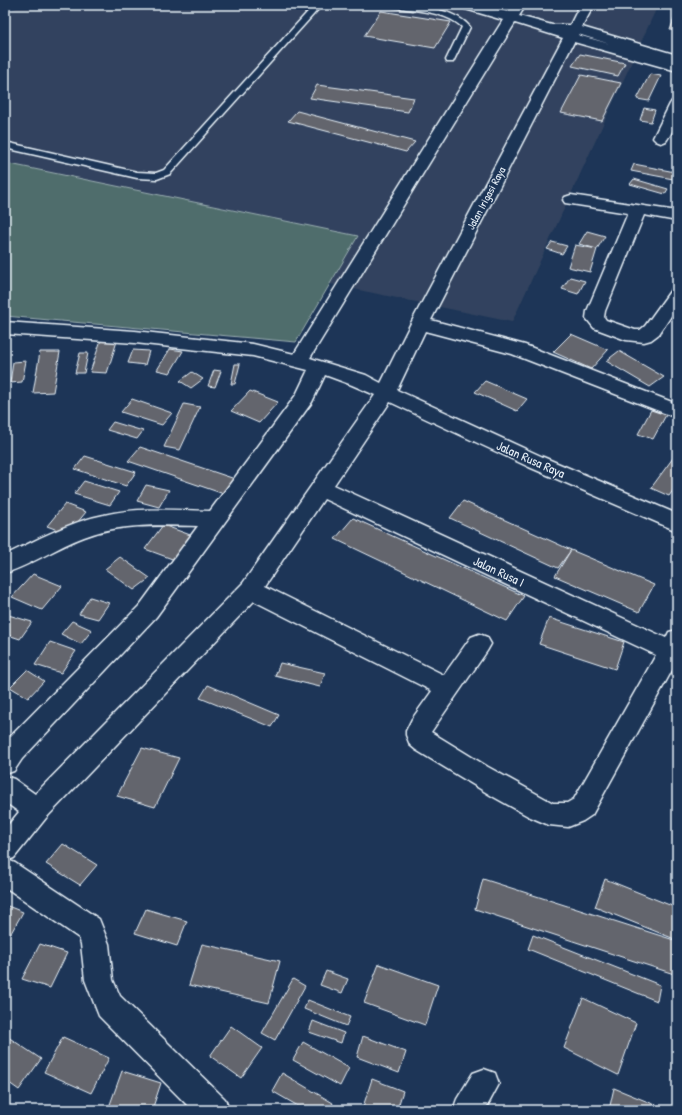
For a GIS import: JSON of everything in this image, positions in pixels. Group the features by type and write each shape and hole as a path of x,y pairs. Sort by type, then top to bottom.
{"street":[{"path":"467,5 515,11 551,29 573,33 677,59"},
{"name":"Jalan Irigasi Raya","path":"5,849 37,810 251,589 321,488 386,393 420,323 587,5"},
{"path":"298,362 515,11"},
{"path":"573,33 677,67"},
{"path":"661,138 677,104"},
{"path":"571,200 677,216"},
{"path":"638,209 596,311 595,318 600,324 633,336 644,336 652,330 677,294"},
{"path":"420,323 449,332 518,349 677,411"},
{"name":"Jalan Rusa Raya","path":"5,328 135,337 253,350 322,368 359,380 536,462 677,523"},
{"path":"5,763 13,751 148,611 305,397 322,368"},
{"name":"Jalan Rusa I","path":"321,488 675,648"},
{"path":"6,564 56,540 94,526 117,520 172,518 216,519"},
{"path":"251,589 448,688"},
{"path":"480,644 418,730 419,737 422,741 546,812 558,815 576,814 583,807 675,648"},
{"path":"5,787 37,810"},
{"path":"5,872 89,929 95,944 99,980 108,1006 214,1110"},
{"path":"468,1110 484,1084"}],"lane":[{"path":"5,145 136,175 157,176 167,172 318,5"},
{"path":"393,5 453,16 462,21 466,28 450,60"}],"shaded area":[{"path":"21,5 658,5 512,322 330,284 358,236 5,163 5,14"}],"green space":[{"path":"5,163 358,236 296,342 5,316"}],"building":[{"path":"381,11 451,22 435,48 364,36"},
{"path":"674,19 677,19 677,31 670,30"},
{"path":"580,54 625,63 618,76 572,66"},
{"path":"650,74 661,76 649,101 637,99"},
{"path":"581,75 621,83 602,121 561,113"},
{"path":"317,85 414,98 408,112 310,98"},
{"path":"644,108 655,110 651,122 640,120"},
{"path":"297,111 415,142 406,152 288,121"},
{"path":"634,164 675,172 673,179 631,171"},
{"path":"634,179 668,189 665,194 630,184"},
{"path":"587,231 605,236 597,249 579,244"},
{"path":"552,242 567,246 562,254 547,249"},
{"path":"575,245 597,249 590,272 568,267"},
{"path":"570,277 585,281 578,294 562,289"},
{"path":"571,334 608,350 591,369 553,352"},
{"path":"102,337 118,338 107,373 90,372"},
{"path":"170,349 183,351 170,373 157,370"},
{"path":"133,350 149,351 145,365 128,363"},
{"path":"619,351 664,377 650,387 606,361"},
{"path":"40,352 60,352 53,392 33,393"},
{"path":"80,353 88,353 84,373 75,373"},
{"path":"26,361 22,382 10,383 13,362"},
{"path":"235,364 240,364 235,384 231,384"},
{"path":"214,370 221,371 215,387 208,386"},
{"path":"192,372 203,379 191,388 180,381"},
{"path":"485,381 527,399 517,411 475,392"},
{"path":"250,391 278,402 259,423 231,411"},
{"path":"132,399 172,413 162,425 121,412"},
{"path":"184,404 200,407 180,450 164,447"},
{"path":"651,410 666,415 653,439 638,434"},
{"path":"113,422 143,431 137,439 107,430"},
{"path":"140,447 235,479 224,494 128,461"},
{"path":"85,456 136,472 126,486 75,469"},
{"path":"673,458 677,460 677,485 669,496 651,488"},
{"path":"84,481 119,492 110,505 74,494"},
{"path":"146,485 169,490 159,507 137,501"},
{"path":"463,501 571,550 558,568 450,518"},
{"path":"65,504 86,512 68,534 47,526"},
{"path":"353,518 524,596 507,621 335,539"},
{"path":"163,525 193,536 175,560 145,549"},
{"path":"571,550 654,585 639,612 555,576"},
{"path":"120,557 150,578 134,590 105,569"},
{"path":"33,574 62,586 42,610 12,597"},
{"path":"90,597 109,603 98,619 79,614"},
{"path":"5,614 32,622 20,639 5,634"},
{"path":"549,618 624,642 615,669 539,644"},
{"path":"72,621 92,630 81,644 61,634"},
{"path":"50,642 76,651 61,673 35,665"},
{"path":"280,663 325,673 320,687 275,676"},
{"path":"27,670 44,681 28,698 10,687"},
{"path":"208,685 279,715 272,727 200,698"},
{"path":"142,748 179,758 155,807 117,796"},
{"path":"63,844 97,865 80,885 46,864"},
{"path":"483,879 677,941 677,975 475,909"},
{"path":"605,879 677,908 677,940 595,907"},
{"path":"5,905 23,912 11,933 5,931"},
{"path":"146,909 187,921 177,946 135,933"},
{"path":"533,935 660,985 657,1001 528,949"},
{"path":"40,944 67,953 50,988 22,979"},
{"path":"202,944 280,961 269,1003 189,985"},
{"path":"379,964 438,985 425,1025 364,1003"},
{"path":"326,971 348,979 342,993 320,985"},
{"path":"293,979 305,986 275,1040 262,1033"},
{"path":"583,998 636,1023 618,1075 564,1048"},
{"path":"308,1000 350,1017 346,1026 304,1009"},
{"path":"313,1021 344,1033 341,1043 309,1032"},
{"path":"231,1026 262,1048 241,1078 210,1056"},
{"path":"5,1035 41,1059 19,1090 5,1080"},
{"path":"363,1036 406,1052 399,1073 357,1057"},
{"path":"63,1037 109,1058 91,1093 44,1072"},
{"path":"303,1042 349,1068 340,1086 293,1060"},
{"path":"122,1071 161,1083 152,1110 108,1110"},
{"path":"282,1073 333,1103 330,1110 305,1110 272,1091"},
{"path":"372,1079 403,1091 397,1110 362,1110"},
{"path":"614,1088 658,1106 657,1110 609,1110"}]}
